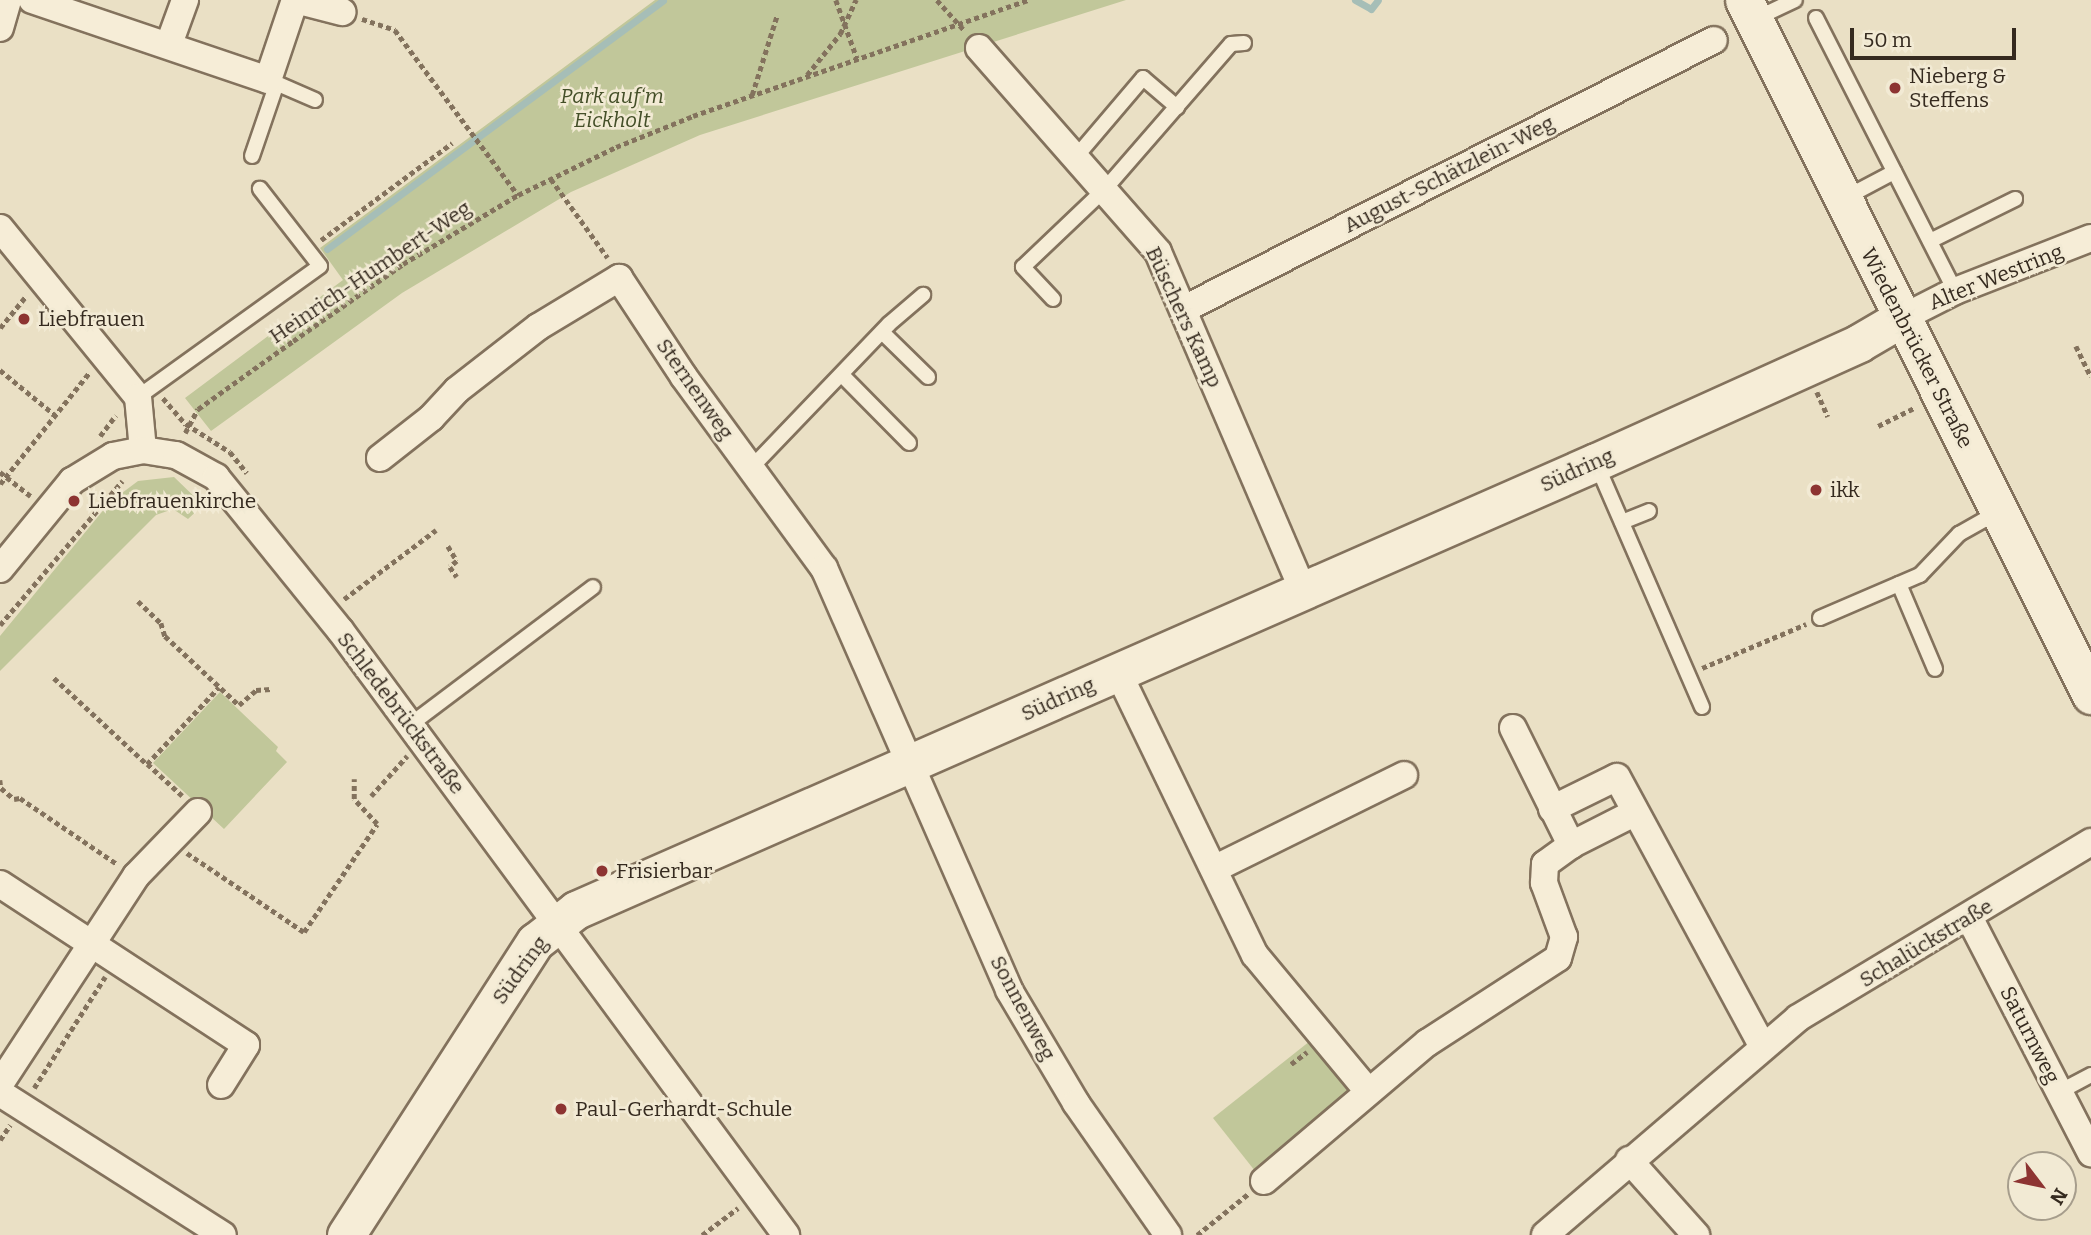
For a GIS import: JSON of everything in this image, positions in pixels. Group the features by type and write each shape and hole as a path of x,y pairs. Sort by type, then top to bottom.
{"street":[{"path":"0,28 8,0"},
{"path":"32,0 169,44 272,83 295,0 342,12"},
{"path":"169,44 185,0"},
{"name":"Wiedenbrücker Straße","path":"1749,10 2091,695"},
{"name":"August-Schätzlein-Weg","path":"1184,309 1714,40"},
{"name":"Büschers Kamp","path":"979,48 1158,252 1303,591"},
{"path":"0,228 138,397 144,450 94,465 72,481 0,569"},
{"name":"Alter Westring","path":"1902,318 1955,291 2091,238"},
{"path":"380,458 430,418 457,390 538,327 618,278"},
{"name":"Sternenweg","path":"618,278 824,568 909,765"},
{"name":"Südring","path":"346,1235 535,942 576,910 1596,462 1859,343 1902,318"},
{"name":"Schledebrückstraße","path":"144,450 176,455 216,477 235,496 411,725 555,925 786,1235"},
{"path":"1118,672 1255,955 1367,1090"},
{"path":"1513,728 1571,845"},
{"name":"Sonnenweg","path":"909,765 1009,990 1076,1103 1168,1235"},
{"path":"1214,869 1404,775"},
{"path":"1552,809 1617,777 1634,813 1682,892 1762,1045"},
{"path":"0,1084 136,876 198,812"},
{"path":"1264,1181 1359,1105 1367,1090 1427,1043 1558,958 1564,937 1542,874 1551,857 1634,813"},
{"name":"Schalückstraße","path":"1545,1235 1762,1045 1798,1018 2091,842"},
{"path":"0,884 89,945 246,1045 221,1085"},
{"name":"Saturnweg","path":"1969,917 2091,1153"},
{"path":"11,1100 223,1235"},
{"path":"1629,1160 1696,1235"}],"lane":[{"path":"1749,10 1795,0"},
{"path":"1816,18 1955,291"},
{"path":"1053,299 1023,267 1105,189 1231,44 1244,43"},
{"path":"1074,158 1143,78 1177,107"},
{"path":"252,156 272,83 316,100"},
{"path":"1842,200 1894,172"},
{"path":"138,397 320,266 260,189"},
{"path":"1930,241 2015,199"},
{"path":"751,468 883,332 923,295"},
{"path":"883,332 928,377"},
{"path":"843,376 909,443"},
{"path":"1596,462 1702,707"},
{"path":"1622,522 1649,511"},
{"path":"1820,618 1920,575 1959,534 1998,512"},
{"path":"1899,584 1935,668"},
{"path":"411,725 593,586"},
{"path":"2059,1092 2091,1075"}],"path":[{"path":"836,0 857,58"},
{"path":"806,76 845,23 856,0"},
{"path":"937,0 979,48"},
{"name":"Heinrich-Humbert-Weg","path":"138,397 186,424 198,409 403,264 518,195 616,147 752,95 1028,0"},
{"path":"342,12 395,30 518,195"},
{"path":"752,95 777,15"},
{"path":"308,250 452,142"},
{"path":"551,179 618,278"},
{"path":"0,328 32,288"},
{"path":"2076,346 2091,377"},
{"path":"0,484 96,365"},
{"path":"0,370 55,415"},
{"path":"1812,382 1828,417"},
{"path":"99,436 138,397"},
{"path":"1878,426 1923,403"},
{"path":"0,472 48,510"},
{"path":"0,625 123,480"},
{"path":"335,607 436,530"},
{"path":"448,546 457,561 450,567 457,577"},
{"path":"138,601 160,623 165,636 239,705 256,690 271,689"},
{"path":"1688,674 1820,618"},
{"path":"54,678 198,812"},
{"path":"147,764 219,687"},
{"path":"371,796 407,755"},
{"path":"170,841 304,932 377,824 354,799 354,779"},
{"path":"0,780 1,788 13,799 20,798 136,876"},
{"path":"0,1140 11,1100 115,962"},
{"path":"1197,1235 1264,1181"},
{"path":"702,1235 743,1204"}],"green space":[{"name":"Park auf‘m Eickholt","path":"655,0 1126,0 700,135 571,192 402,293 211,431 185,398 343,280 320,248"},
{"path":"174,477 203,505 188,519 173,509 156,515 0,671 0,636 110,502 138,481"},
{"path":"220,692 278,747 276,751 287,762 224,829 153,763"},
{"path":"1310,1041 1349,1093 1259,1176 1213,1118"}],"waterway":[{"path":"327,249 663,0"},
{"path":"1355,0 1371,9 1378,0"}],"place":[{"name":"Nieberg & Steffens","path":"1895,88"},
{"name":"Liebfrauen","path":"24,319"},
{"name":"ikk","path":"1816,490"},
{"name":"Liebfrauenkirche","path":"74,501"},
{"name":"Frisierbar","path":"602,871"},
{"name":"Paul-Gerhardt-Schule","path":"561,1109"}]}
